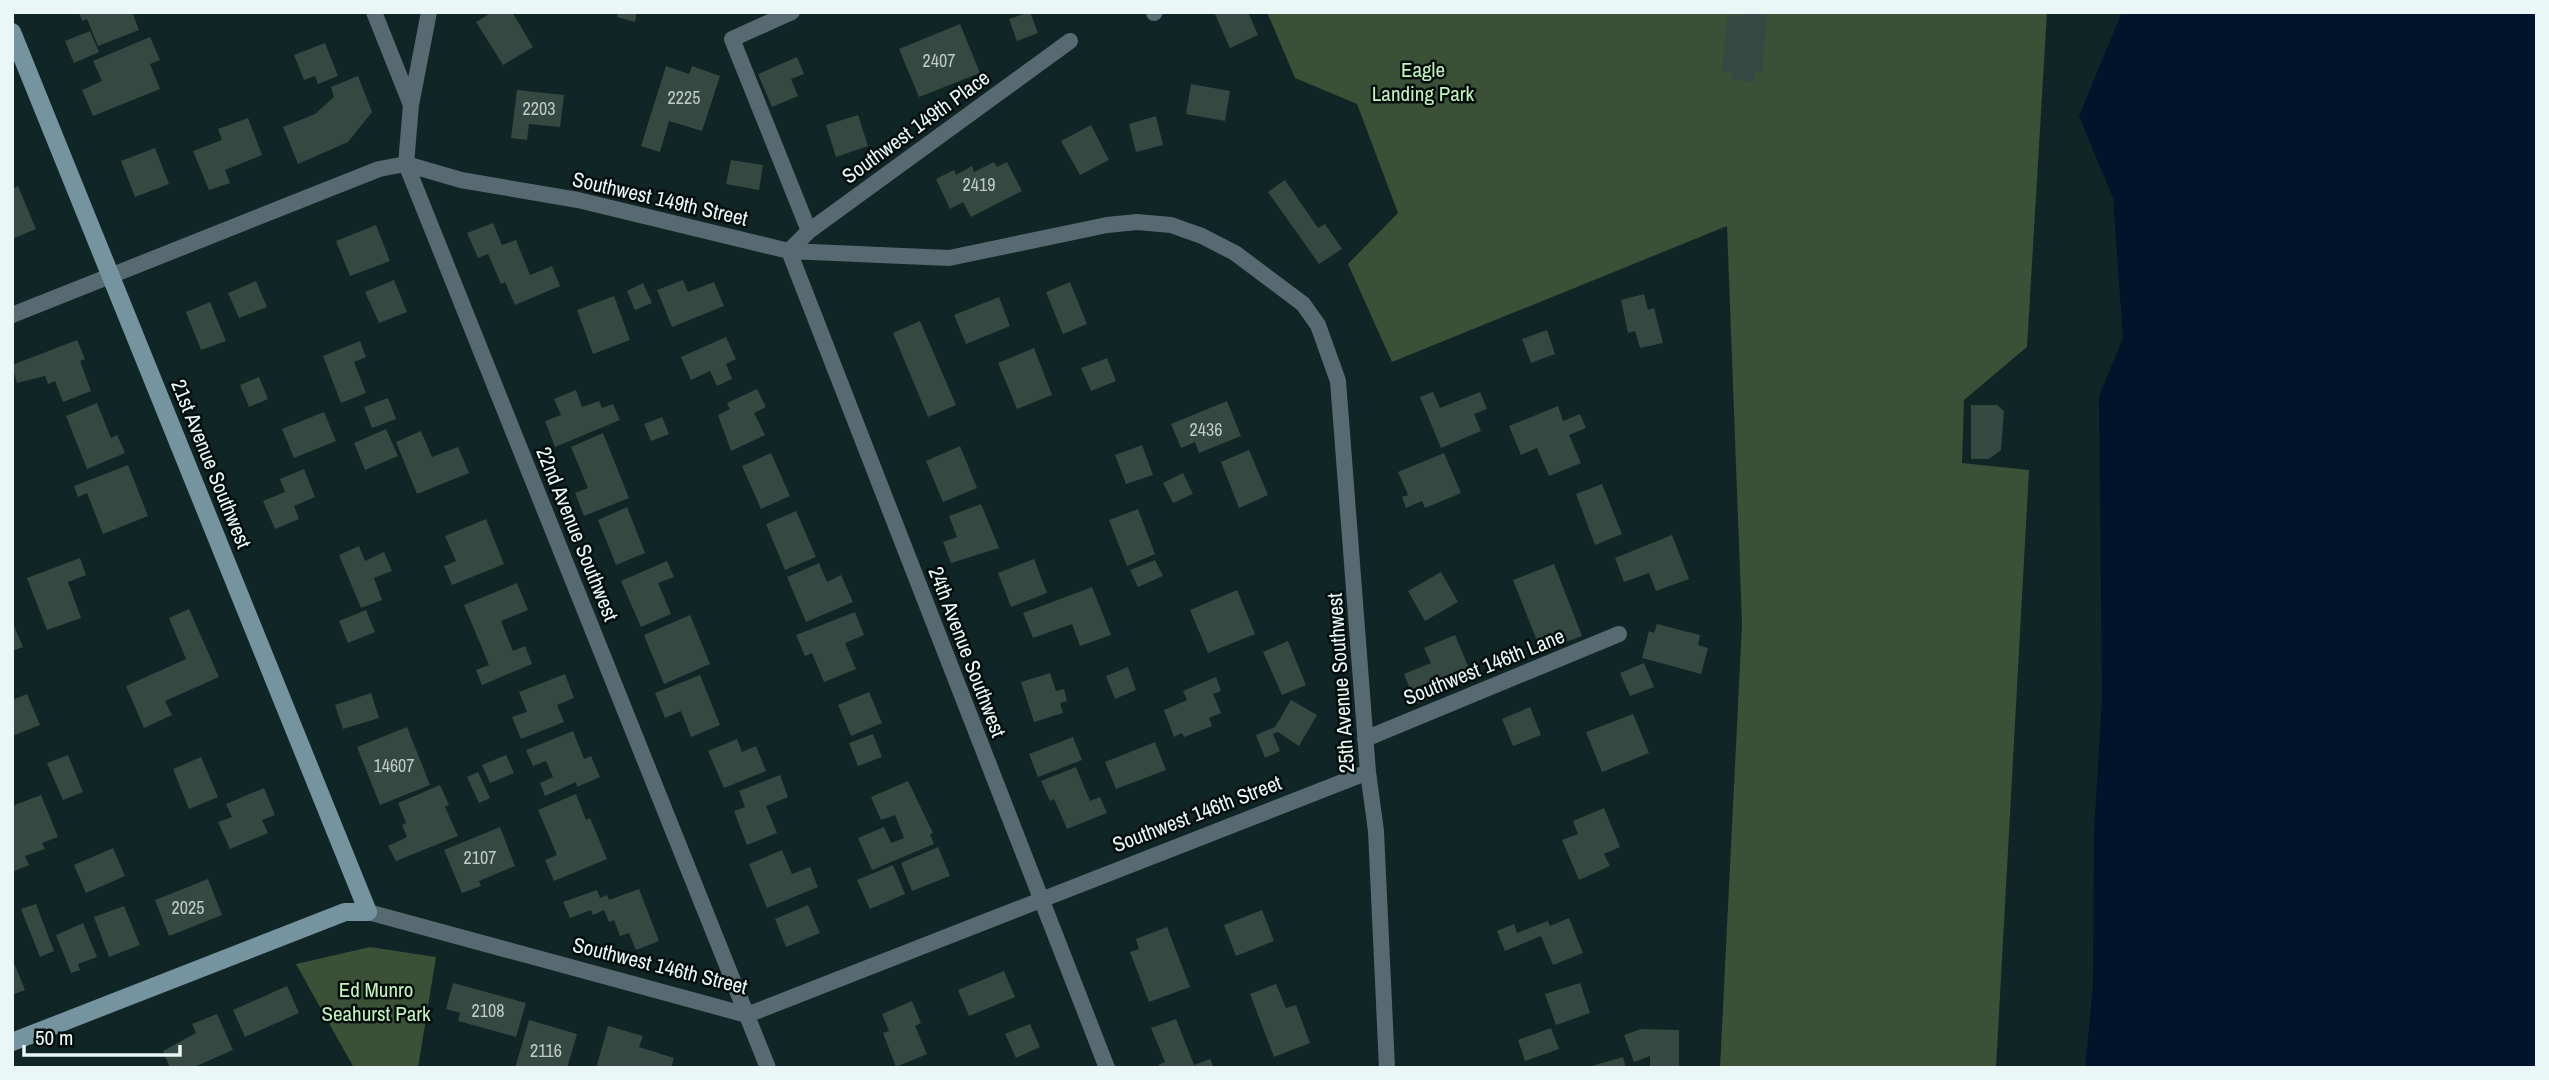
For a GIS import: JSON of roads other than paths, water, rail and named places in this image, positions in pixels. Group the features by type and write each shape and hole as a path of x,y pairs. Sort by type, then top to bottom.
{"street":[{"name":"22nd Avenue Southwest","path":"374,12 411,105 406,164 768,1068"},
{"path":"411,105 429,12"},
{"path":"792,12 732,38 809,230"},
{"name":"21st Avenue Southwest","path":"12,32 368,912"},
{"name":"Southwest 149th Place","path":"789,251 809,230 1070,41"},
{"name":"Southwest 149th Street","path":"12,315 379,169 406,164 461,180 579,200 789,251 949,258 1107,225 1137,222 1171,225 1202,236 1235,253 1303,304"},
{"name":"24th Avenue Southwest","path":"789,251 1107,1068"},
{"name":"25th Avenue Southwest","path":"1303,304 1318,325 1338,382 1368,772 1376,831 1387,1068"},
{"name":"Southwest 146th Lane","path":"1366,739 1619,634"},
{"name":"Southwest 146th Street","path":"12,1042 345,912 368,912 747,1014 1368,772"}],"water":[{"path":"2122,12 2537,12 2537,1068 2085,1068 2093,986 2094,833 2102,698 2099,396 2123,338 2113,198 2079,116"}],"park label":[{"name":"Eagle Landing Park","path":"1423,82"},
{"name":"Ed Munro Seahurst Park","path":"376,1002"}]}
